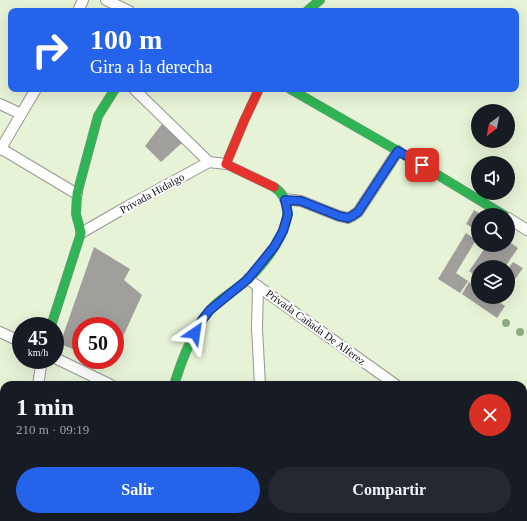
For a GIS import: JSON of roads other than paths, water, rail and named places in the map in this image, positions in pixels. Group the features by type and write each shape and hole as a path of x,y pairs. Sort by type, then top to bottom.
{"street":[{"path":"106,0 123,8"},
{"path":"311,8 320,0"},
{"path":"34,92 0,149 77,194"},
{"path":"54,317 81,232 76,219 75,207 77,194 98,116 113,92"},
{"path":"137,92 209,162 226,164 272,186 285,200 288,214 283,231 274,247 248,279 210,310 202,320 181,364 175,381"},
{"path":"226,164 258,92"},
{"path":"295,92 398,151 492,208"},
{"path":"0,104 21,114"},
{"path":"285,200 301,201 348,218 358,212 398,151"},
{"name":"Privada Hidalgo","path":"81,232 209,162"},
{"path":"515,222 527,230"},
{"name":"Privada Cañada De Alferez","path":"248,279 390,381"},
{"path":"258,286 257,328 262,381"},
{"path":"0,332 12,338"},
{"path":"64,362 104,381"},
{"path":"39,381 41,369"}]}
